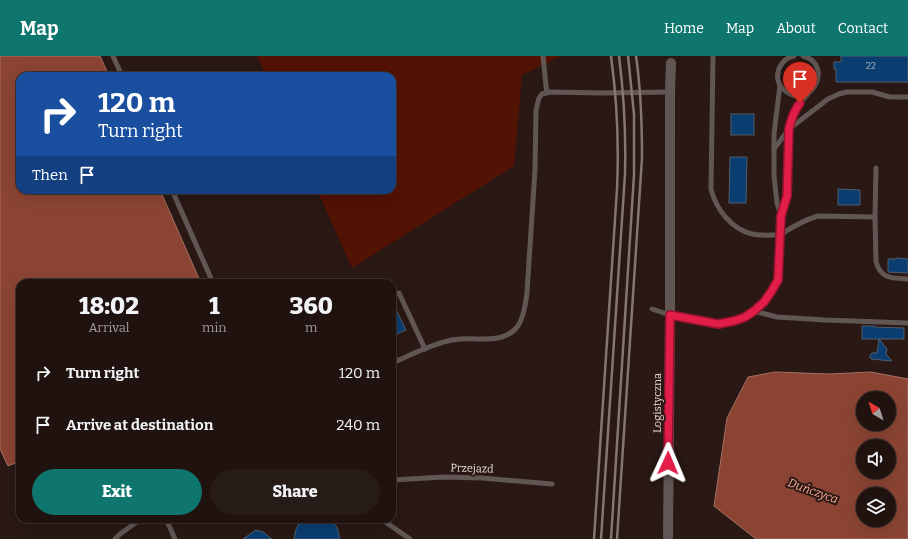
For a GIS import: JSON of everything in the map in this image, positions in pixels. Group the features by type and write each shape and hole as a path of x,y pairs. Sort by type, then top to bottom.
{"street":[{"name":"Logistyczna","path":"668,539 671,63"}],"lane":[{"path":"113,56 120,72"},
{"path":"543,56 547,92"},
{"path":"713,56 711,189 719,208 729,221 741,230 753,234 780,235 809,218 818,216 875,217"},
{"path":"794,56 791,56 785,60 780,66 778,72 780,85 789,94 795,96 808,94"},
{"path":"652,309 670,315 718,324 745,317 764,302 771,292 778,280 781,216 787,196 789,129 791,118 795,110 813,90 817,84 818,78 816,65 811,60 803,56"},
{"path":"780,85 774,134 774,176 777,203 781,216"},
{"path":"396,361 436,344 460,338 487,339 507,336 519,325 525,309 527,292 535,170 536,110 538,98 542,94 547,92 670,92"},
{"path":"774,149 789,129 828,99 839,94 847,92 872,92 890,97 908,97"},
{"path":"876,168 876,262 882,274 888,278 908,279"},
{"path":"174,194 211,279"},
{"path":"399,293 425,349"},
{"path":"754,311 777,317 908,323"},
{"name":"Przejazd","path":"396,480 445,477 482,478 552,484"},
{"path":"115,539 135,523"},
{"path":"168,523 175,539"},
{"path":"387,523 410,539"}],"shaded area":[{"path":"257,56 561,56 522,75 514,166 352,268 319,194 396,194 396,72 264,72"},
{"path":"798,61 808,65 812,75 808,85 798,89 788,85 784,75 788,65"}],"water":[{"path":"0,56 100,56 107,72 16,72 16,194 162,194 199,279 16,279 16,463 8,466 0,449"},
{"name":"Duńczyca","path":"775,372 830,374 871,372 908,379 908,539 756,539 714,506 727,418 748,377"}],"building":[{"path":"841,56 908,56 908,82 836,82 836,69 834,69 834,62 841,62"},
{"path":"731,114 754,114 754,135 731,135"},
{"path":"730,157 747,157 746,203 729,203"},
{"path":"838,189 860,190 860,205 838,205"},
{"path":"888,259 908,259 908,273 888,272"},
{"path":"396,309 406,330 396,334"},
{"path":"862,326 904,328 904,339 862,339"},
{"path":"879,339 887,349 886,354 892,361 877,359 873,360 870,358 872,353 877,353"},
{"path":"333,523 337,527 340,539 294,539 296,529 299,524"},
{"path":"256,530 263,532 272,539 243,539"}],"railway":[{"path":"594,539 617,189 617,122 611,56"},
{"path":"601,539 625,174 624,115 619,56"},
{"path":"611,539 634,175 634,114 628,56"},
{"path":"617,539 642,158 641,107 636,56"}],"route":[{"path":"668,463 670,315 718,324 734,321 745,317 754,311 764,302 771,292 778,280 781,216 788,189 789,129 791,118 800,103"}]}
